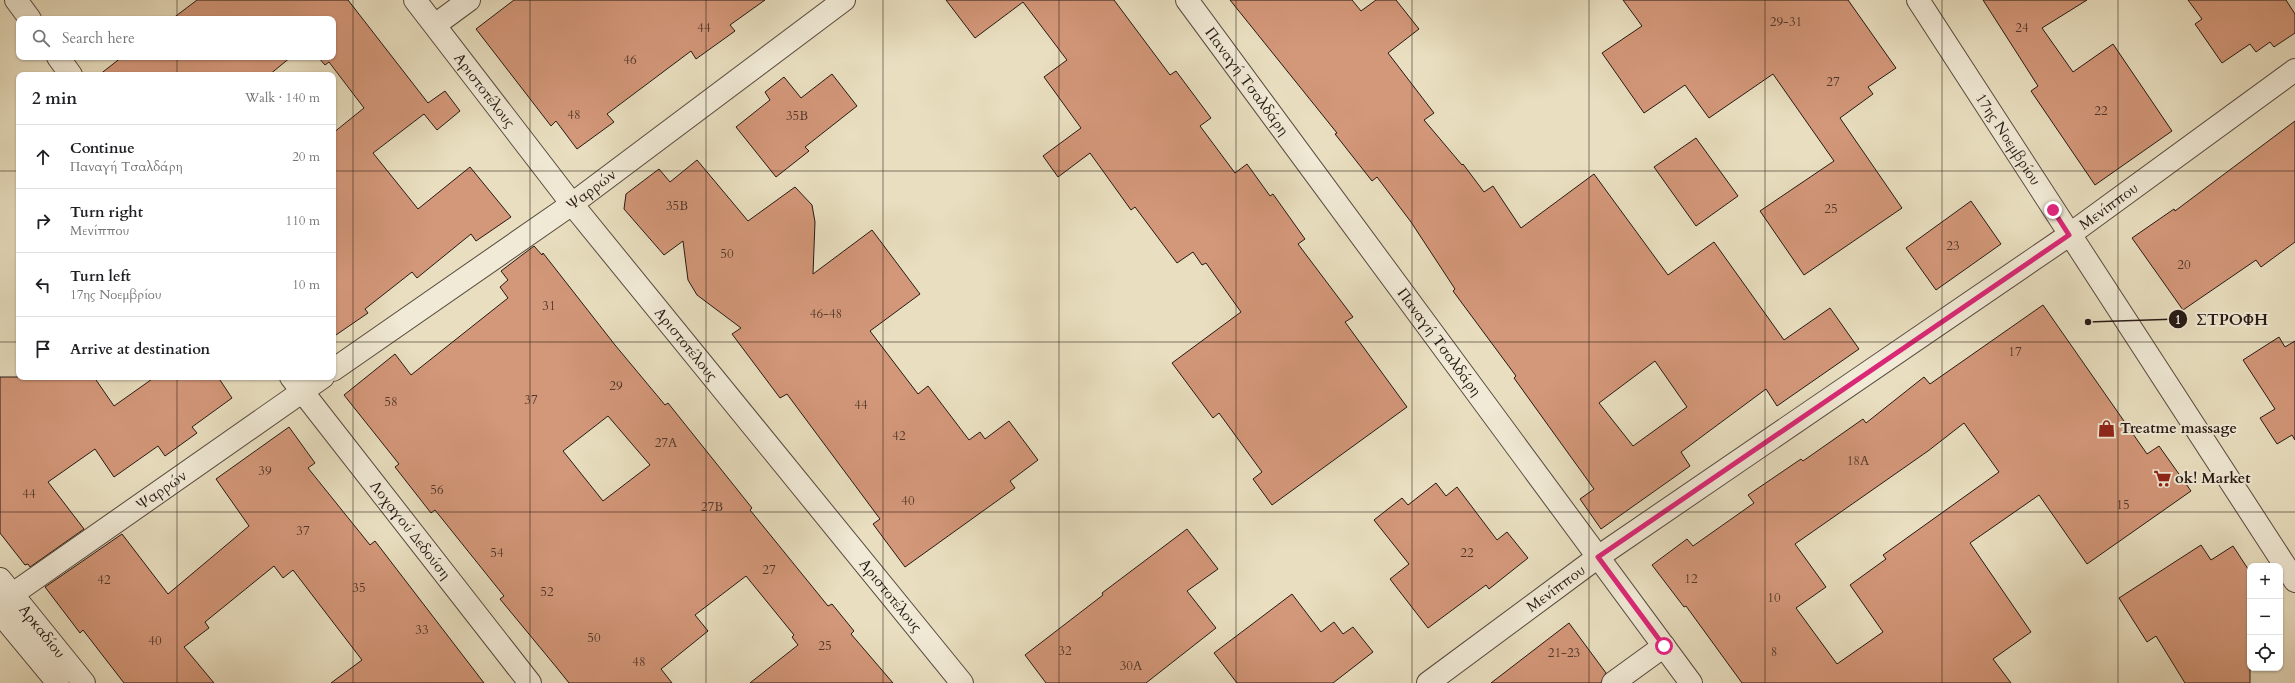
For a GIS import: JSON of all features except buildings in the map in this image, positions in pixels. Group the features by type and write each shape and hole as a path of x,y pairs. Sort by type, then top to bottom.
{"street":[{"path":"0,4 6,0"},
{"path":"16,0 28,16"},
{"name":"Αριστοτέλους","path":"415,0 572,204 962,683"},
{"path":"435,25 469,0"},
{"name":"Ψαρρών","path":"336,368 572,204 844,0"},
{"name":"Παναγή Τσαλδάρη","path":"1188,0 1691,683"},
{"name":"17ης Νοεμβρίου","path":"1918,0 2069,235 2295,581"},
{"path":"60,60 69,72"},
{"name":"Μενίππου","path":"1428,683 1598,557 2069,235 2295,70"},
{"name":"Ψαρρών","path":"4,592 297,384 312,380"},
{"name":"Λοχαγού Δεδούση","path":"297,384 530,683"},
{"name":"Αρκαδίου","path":"4,592 84,683"},
{"name":"Αρκαδίου","path":"0,613 58,683"},
{"path":"1613,683 1664,646"}],"place":[{"name":"ΣΤΡΟΦΗ","path":"2088,322"},
{"name":"Treatme massage","path":"2107,428"},
{"name":"ok! Market","path":"2162,478"}],"route":[{"path":"1664,646 1598,557 2069,235 2053,210"}]}
